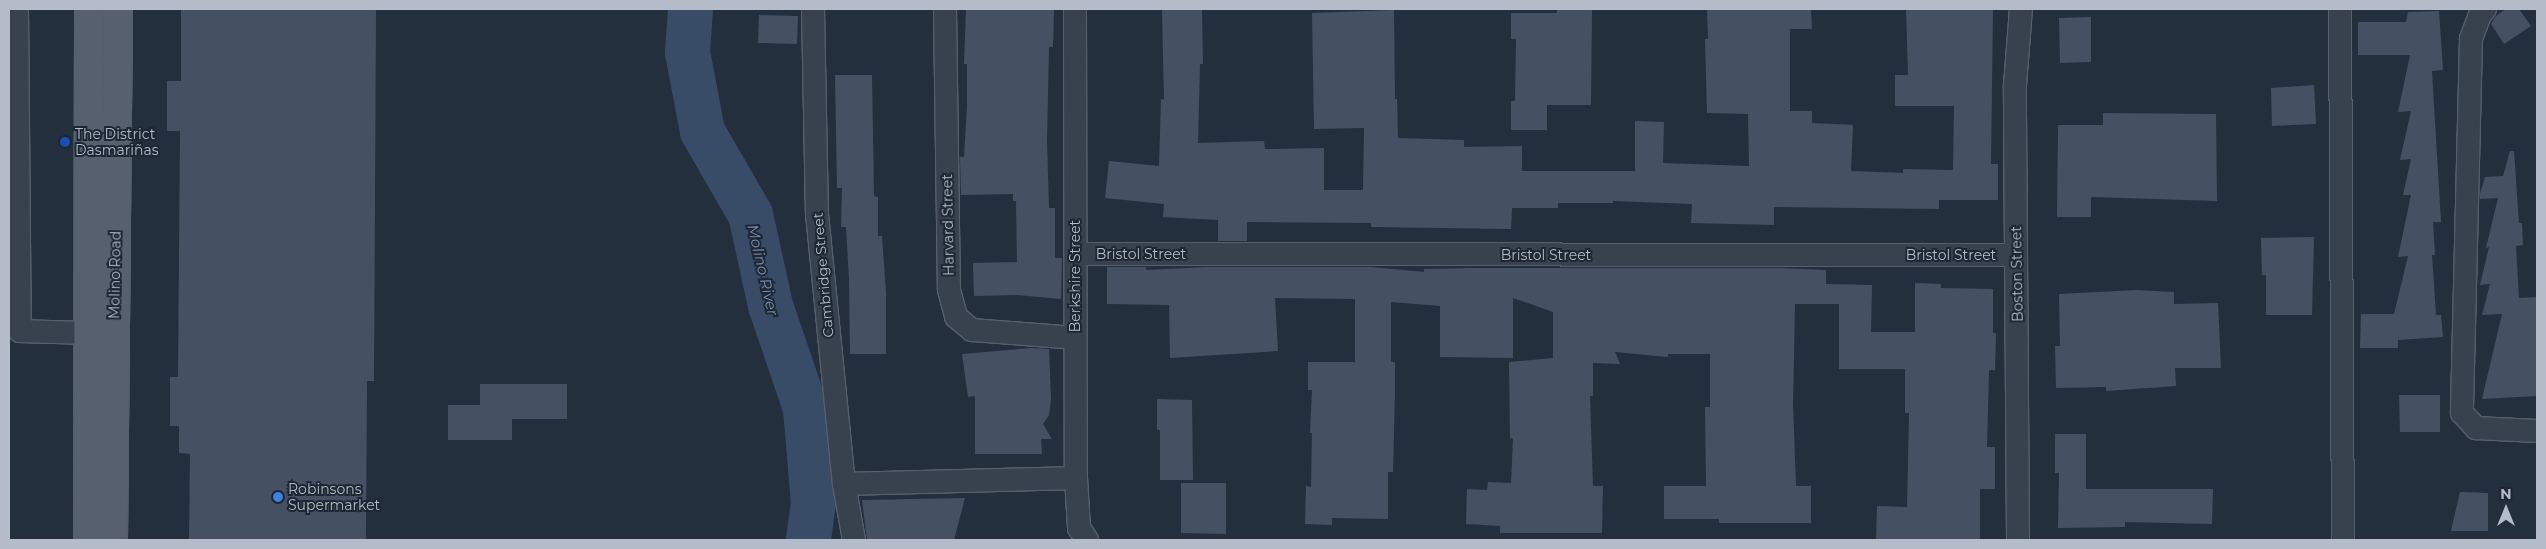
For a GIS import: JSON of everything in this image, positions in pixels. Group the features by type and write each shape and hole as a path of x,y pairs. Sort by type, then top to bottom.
{"main road":[{"name":"Molino Road","path":"88,540 89,9"},
{"name":"Molino Road","path":"113,540 118,9"}],"street":[{"path":"17,9 20,331 89,333"},
{"name":"Cambridge Street","path":"813,9 817,214 844,484 854,540"},
{"name":"Harvard Street","path":"945,9 949,290 956,317 972,330 1075,338"},
{"name":"Berkshire Street","path":"1075,9 1076,478 1079,528 1086,540"},
{"name":"Boston Street","path":"2018,540 2019,428 2015,85 2021,9"},
{"path":"2340,9 2343,540"},
{"path":"2485,9 2480,15 2471,39 2462,413 2476,428 2537,431"},
{"name":"Bristol Street","path":"1076,254 2016,255"},
{"path":"844,484 1076,478"}],"building":[{"path":"181,9 376,9 374,381 367,381 366,540 189,540 190,454 179,453 179,426 170,426 170,377 178,377 180,131 167,131 167,81 181,81"},
{"path":"966,9 1054,9 1053,47 1049,47 1047,141 1049,208 1055,208 1055,258 1062,258 1061,299 1017,295 974,296 973,263 1017,262 1016,201 1013,201 1013,194 961,195 960,157 964,157 967,106 967,64 964,64"},
{"path":"1162,9 1202,9 1203,64 1200,64 1198,143 1264,141 1265,149 1324,148 1324,190 1363,190 1364,128 1314,129 1312,13 1394,10 1395,99 1397,99 1398,138 1464,140 1464,147 1522,146 1522,171 1635,171 1635,121 1664,122 1663,163 1749,166 1748,114 1707,113 1705,39 1708,39 1707,9 1811,9 1812,29 1790,29 1790,111 1812,111 1812,123 1853,125 1851,171 1903,173 1903,169 1953,170 1954,106 1895,106 1895,75 1908,75 1906,9 1993,9 1991,164 1998,164 1998,200 1939,200 1939,209 1774,207 1774,225 1691,223 1692,204 1613,201 1613,203 1558,203 1558,208 1512,208 1511,229 1371,227 1371,223 1247,222 1247,241 1218,241 1218,220 1163,217 1164,204 1105,198 1109,161 1159,166 1161,99 1164,100"},
{"path":"1557,9 1592,9 1591,105 1547,105 1547,130 1511,130 1511,101 1515,101 1516,39 1511,39 1511,13 1557,13"},
{"path":"2506,9 2519,9 2531,26 2504,44 2491,24 2496,16"},
{"path":"2439,11 2443,70 2432,71 2441,222 2433,222 2435,255 2432,255 2436,315 2441,315 2443,337 2398,340 2398,348 2360,348 2361,314 2394,314 2408,256 2398,257 2411,195 2403,195 2411,159 2400,160 2411,111 2398,112 2410,55 2358,55 2358,22 2406,22 2408,12"},
{"path":"759,15 798,16 797,44 758,43"},
{"path":"2091,17 2091,62 2060,63 2059,18"},
{"path":"835,75 872,75 874,196 878,197 878,236 882,236 886,293 886,354 850,354 846,227 841,227 842,188 837,188"},
{"path":"2314,85 2316,124 2272,126 2271,88"},
{"path":"2103,113 2216,114 2217,201 2091,197 2091,217 2057,217 2058,125 2103,125"},
{"path":"2510,151 2514,151 2519,223 2522,223 2523,245 2516,246 2519,298 2537,297 2537,396 2482,399 2502,314 2482,315 2490,284 2480,285 2489,247 2486,248 2498,198 2480,199 2480,194 2485,177 2503,176"},
{"path":"2314,237 2312,315 2266,315 2266,275 2262,275 2261,238"},
{"path":"1107,267 1146,267 1146,270 1207,267 1371,267 1424,272 1424,269 1472,268 1776,268 1826,270 1826,284 1872,285 1871,332 1915,332 1915,283 1941,284 1941,288 1993,289 1993,333 1996,333 1995,370 1989,370 1987,447 1995,447 1995,489 1980,489 1980,540 1876,540 1877,506 1907,507 1909,413 1905,413 1905,369 1839,369 1839,304 1795,304 1793,404 1796,486 1811,486 1811,523 1719,523 1719,519 1664,519 1664,486 1706,486 1705,407 1710,407 1710,354 1668,354 1668,357 1615,352 1620,364 1593,363 1593,396 1590,396 1593,486 1603,486 1602,533 1500,533 1500,526 1466,524 1467,489 1487,490 1488,482 1511,483 1513,439 1510,438 1509,362 1553,358 1553,312 1513,298 1513,358 1440,357 1440,306 1391,302 1391,362 1395,362 1395,390 1393,472 1388,472 1388,519 1332,518 1332,525 1305,524 1306,486 1311,487 1312,433 1310,433 1312,390 1308,390 1308,362 1355,362 1355,299 1275,298 1278,351 1170,358 1169,305 1107,304"},
{"path":"2137,290 2174,292 2174,304 2218,303 2221,368 2175,368 2176,386 2106,391 2106,387 2056,388 2055,346 2060,346 2059,294"},
{"path":"1032,348 1049,349 1051,399 1049,415 1043,424 1052,439 1041,439 1042,454 975,454 975,396 968,397 962,354"},
{"path":"480,384 567,384 567,419 512,419 512,440 448,440 448,405 480,405"},
{"path":"2399,395 2440,395 2440,432 2400,432"},
{"path":"1157,399 1192,400 1193,480 1160,480 1160,430 1157,430"},
{"path":"2055,434 2086,434 2086,489 2213,489 2212,524 2125,522 2125,527 2058,528 2059,473 2055,473"},
{"path":"1181,483 1226,483 1226,534 1181,533"},
{"path":"2460,492 2488,493 2488,531 2451,531"},
{"path":"965,498 954,540 867,540 862,500"}],"waterway":[{"name":"Molino River","path":"690,9 687,52 702,131 750,214 770,305 805,408 813,503 808,540"}],"place":[{"name":"The District Dasmariñas","path":"65,142"},
{"name":"Robinsons Supermarket","path":"278,497"}]}
